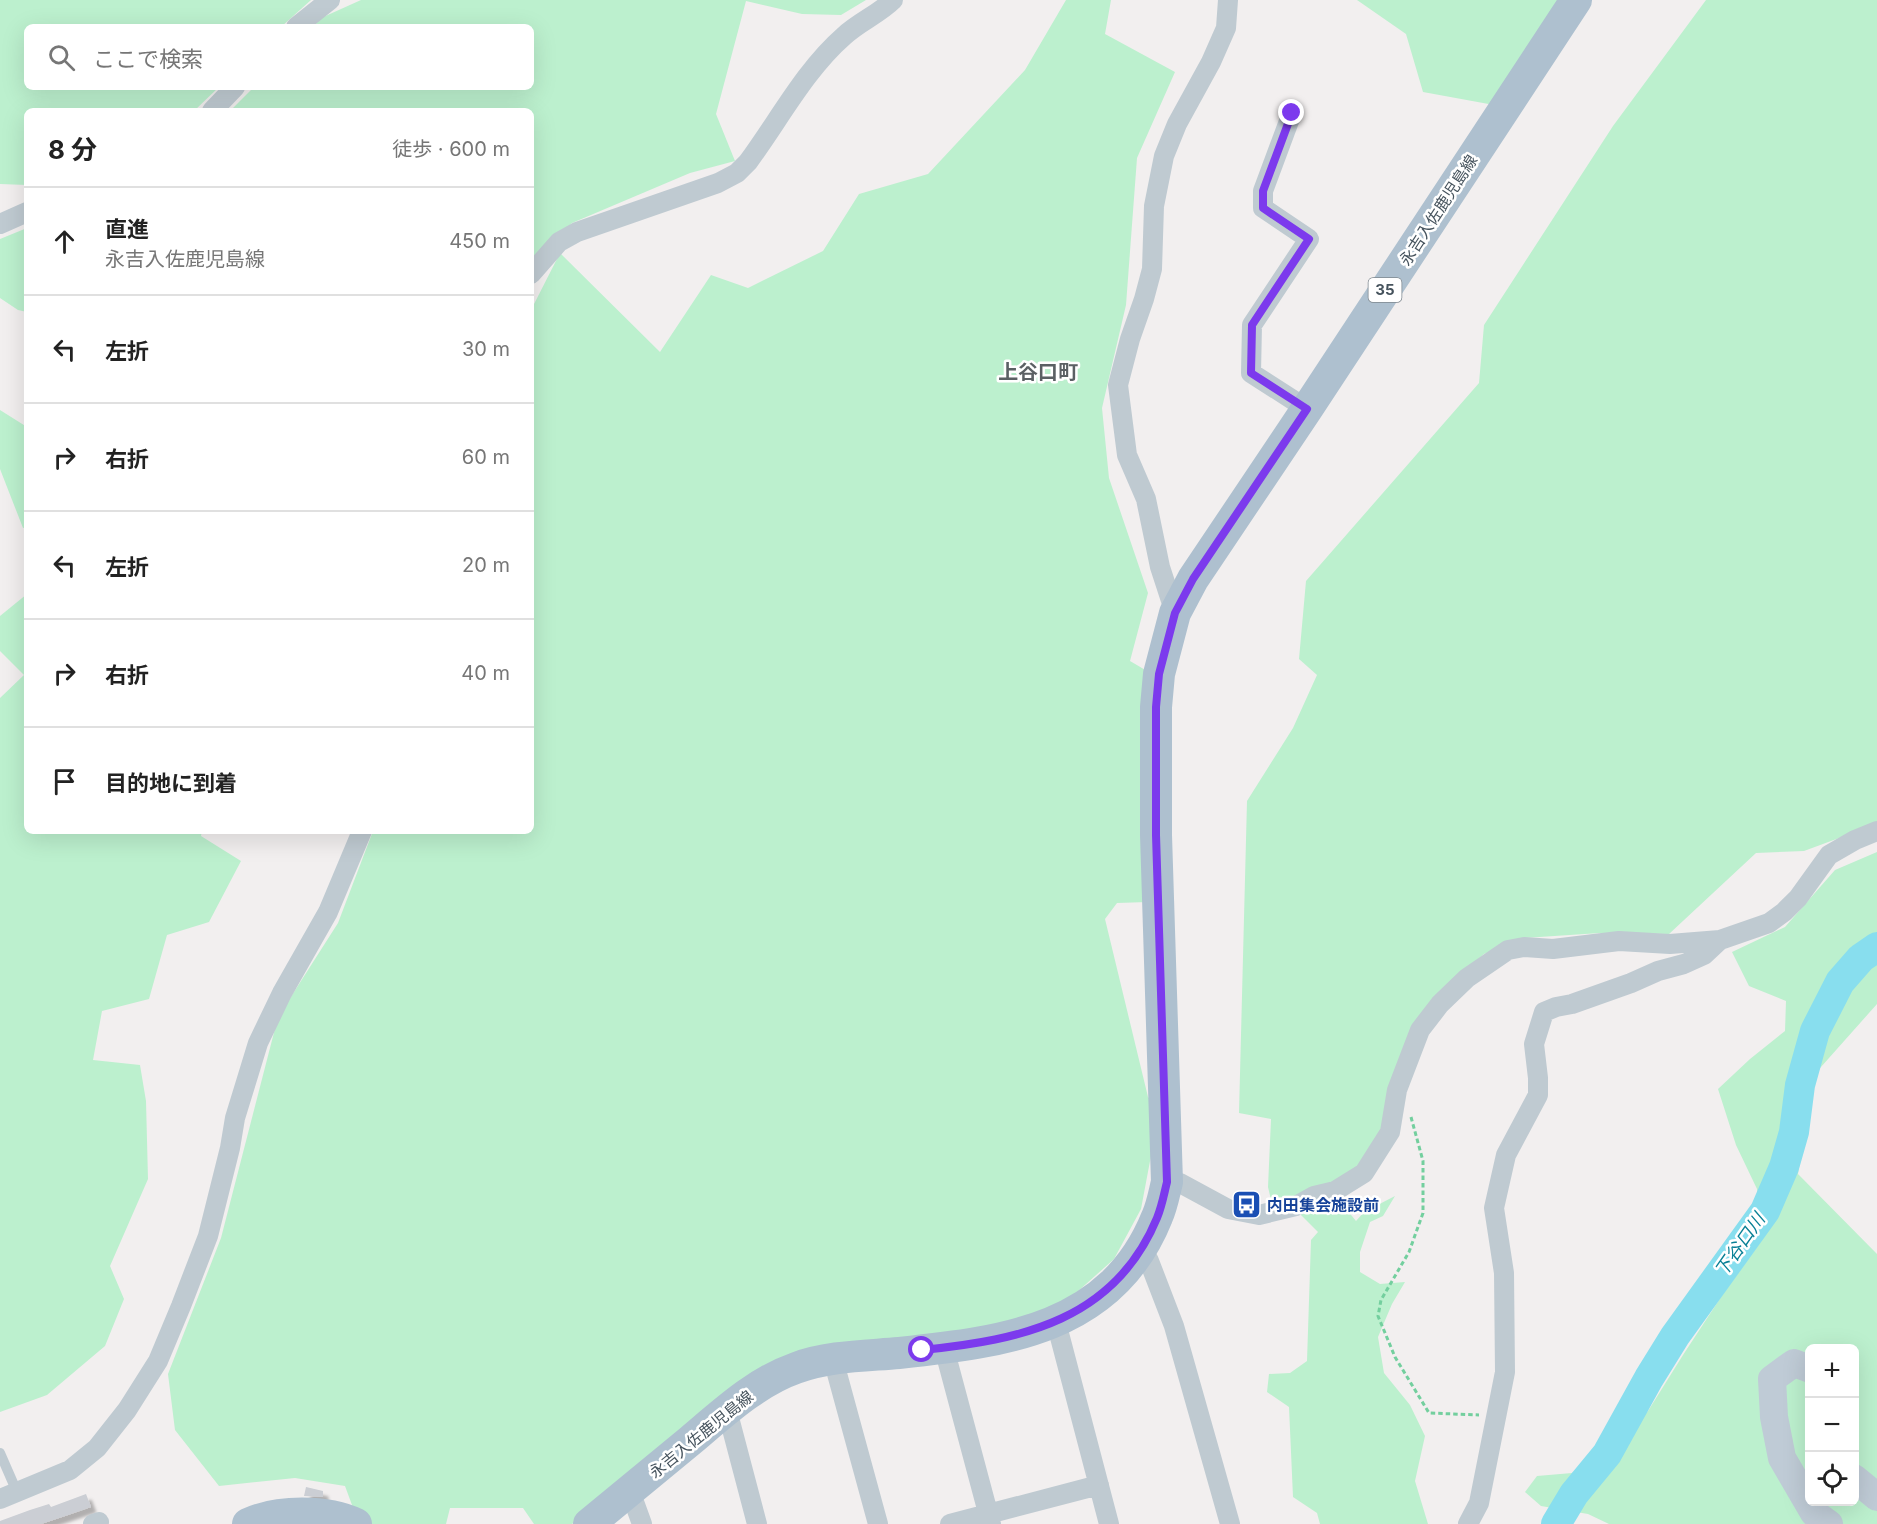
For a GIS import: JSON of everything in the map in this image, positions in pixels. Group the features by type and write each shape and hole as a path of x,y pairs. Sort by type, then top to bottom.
{"main road":[{"name":"永吉入佐鹿児島線","path":"589,1524 727,1410 763,1385 795,1368 833,1359 944,1348 1028,1332 1056,1322 1090,1303 1120,1278 1142,1248 1158,1216 1167,1182 1156,835 1156,707 1159,674 1175,613 1193,579 1576,0"},
{"path":"1805,1367 1794,1363 1772,1379 1774,1417 1782,1458 1814,1513 1829,1524"},
{"path":"1859,1482 1877,1497"},
{"path":"248,1524 256,1520 286,1514 316,1514 356,1524"}],"street":[{"path":"300,24 330,0"},
{"path":"534,271 559,242 577,232 718,183 737,173 748,162 824,57 843,36 893,0"},
{"path":"1175,613 1160,567 1146,499 1127,455 1119,385 1130,339 1152,269 1154,206 1164,156 1177,124 1211,62 1226,28 1228,0"},
{"path":"215,108 232,90"},
{"path":"1292,113 1263,191 1263,208 1309,239 1252,325 1251,373 1307,409"},
{"path":"0,224 24,213"},
{"path":"1167,1182 1180,1183 1228,1209 1259,1215 1296,1206 1314,1196 1335,1191 1364,1173 1390,1132 1399,1085 1420,1030 1440,1004 1467,978 1508,950 1524,947 1553,949 1619,941 1670,944 1720,940 1769,923 1798,898 1829,855 1877,831"},
{"path":"8,1496 70,1470 97,1448 127,1410 158,1361 208,1236 236,1118 258,1043 282,993 328,912 361,834"},
{"path":"1468,1524 1479,1503 1505,1372 1504,1272 1494,1208 1506,1155 1538,1095 1539,1078 1534,1044 1544,1011 1572,1004 1658,971 1684,964 1704,955 1720,940"},
{"path":"1142,1248 1174,1326 1230,1524"},
{"path":"1056,1322 1108,1524"},
{"path":"944,1348 990,1518"},
{"path":"833,1359 878,1524"},
{"path":"727,1410 757,1524"},
{"path":"950,1524 990,1518 1099,1485"},
{"path":"630,1491 642,1524"}],"lane":[{"path":"0,1453 8,1496"}],"path":[{"path":"1399,1085 1412,1118 1423,1161 1423,1213 1409,1252 1381,1300 1378,1316 1395,1357 1429,1413 1496,1416"}],"green space":[{"path":"0,0 311,0 284,24 24,24 24,90 216,90 197,108 24,108 24,185 0,184"},
{"path":"361,0 866,0 841,15 802,14 746,1 716,114 735,161 690,173 572,223 534,258 534,108 233,108 251,90 534,90 534,24 316,24 321,18"},
{"path":"1066,0 1111,0 1105,34 1175,72 1137,158 1126,305 1102,408 1109,478 1148,593 1130,661 1147,671 1148,902 1117,903 1105,919 1148,1097 1160,1108 1141,1209 1114,1259 1067,1301 1023,1324 796,1357 572,1524 534,1524 523,1508 450,1508 446,1524 359,1524 345,1486 295,1478 219,1486 175,1430 168,1374 221,1238 278,1017 338,923 372,834 534,834 534,304 560,253 660,352 711,275 748,288 823,251 859,194 928,174 1025,70"},
{"path":"1357,0 1565,0 1494,105 1423,92 1406,34"},
{"path":"1706,0 1877,0 1877,824 1804,851 1756,853 1669,934 1600,933 1523,938 1484,954 1431,1001 1383,1131 1357,1168 1332,1185 1272,1204 1268,1187 1271,1119 1239,1113 1247,801 1293,728 1317,675 1299,659 1306,581 1479,383 1484,325 1613,126"},
{"path":"24,229 24,311 0,298 0,239"},
{"path":"0,410 24,425 24,528 23,528 0,469"},
{"path":"24,596 24,675 0,651 0,616"},
{"path":"24,675 24,834 201,834 201,836 241,861 209,922 167,935 149,999 102,1011 93,1060 140,1065 146,1101 148,1179 110,1266 124,1299 105,1346 47,1395 0,1412 0,698"},
{"path":"1877,852 1877,1004 1813,1076 1798,1174 1877,1254 1877,1524 1609,1524 1588,1514 1541,1506 1525,1492 1537,1476 1572,1473 1648,1411 1723,1294 1762,1240 1757,1189 1736,1145 1718,1089 1785,1031 1786,1001 1749,986 1732,952 1785,927 1835,870"},
{"path":"1395,1196 1383,1216 1370,1222 1360,1252 1360,1272 1380,1284 1405,1282 1392,1304 1378,1337 1384,1373 1410,1405 1425,1436 1415,1481 1428,1524 1320,1524 1317,1513 1293,1497 1289,1407 1267,1392 1269,1374 1290,1373 1307,1361 1311,1240 1318,1232 1298,1212 1328,1198 1343,1205 1356,1221 1364,1212"}],"building":[{"path":"306,1487 323,1491 323,1497 304,1496"},
{"path":"86,1494 91,1507 41,1524 0,1524 0,1521 30,1510 49,1504 51,1507"}],"waterway":[{"name":"下谷口川","path":"1556,1524 1574,1494 1607,1454 1675,1336 1765,1211 1784,1167 1794,1132 1800,1085 1815,1031 1840,982 1861,958 1877,947"}],"place":[{"name":"内田集会施設前","path":"1246,1205"}],"district":[{"name":"上谷口町","path":"1038,372"}],"route":[{"path":"922,1350 1028,1332 1056,1322 1090,1303 1120,1278 1142,1248 1158,1216 1167,1182 1156,835 1156,707 1159,674 1175,613 1193,579 1307,409 1251,373 1252,325 1309,239 1263,208 1263,191 1292,113"}]}
